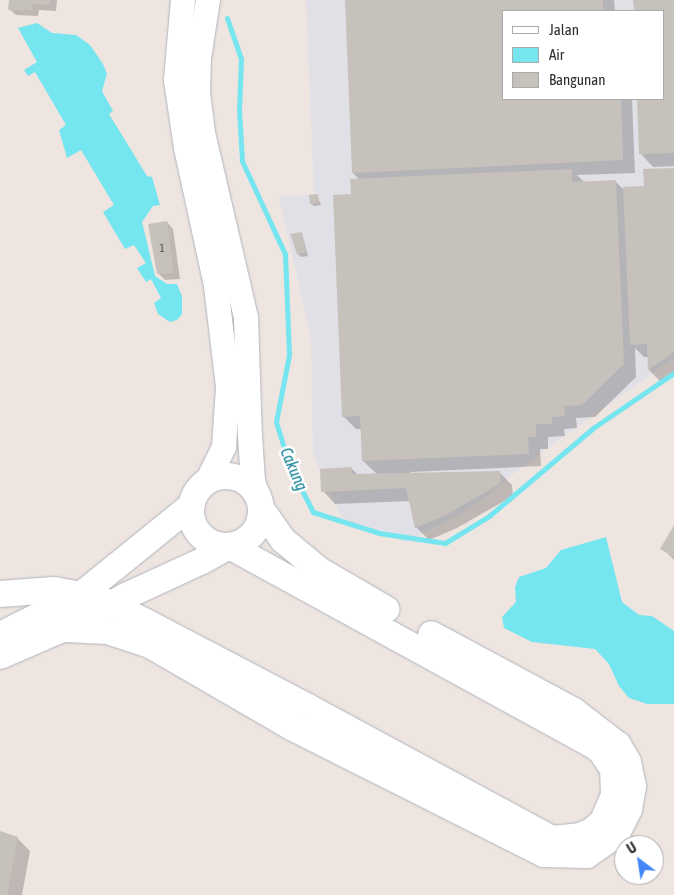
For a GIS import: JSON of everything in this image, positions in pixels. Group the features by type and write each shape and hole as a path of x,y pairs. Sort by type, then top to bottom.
{"main road":[{"path":"0,594 36,590 82,594 111,604 310,708 552,839 580,836 592,831 603,821 614,795 613,769 600,750 229,546 214,544 200,535 194,526 192,506 194,496 207,482 216,477 235,477 251,486 283,540 318,570 574,711 596,726 623,752 631,772 632,797 624,822 602,847 582,856 553,856 526,846 298,731 135,638 93,629 60,630"},
{"path":"0,656 60,630 229,546 240,544 253,534 259,502"},
{"path":"0,635 82,594 192,506"},
{"path":"0,669 32,642"},
{"path":"298,731 310,708"}],"street":[{"path":"184,0 176,80 186,148 216,286 228,387 224,448 207,482"},
{"path":"208,0 199,58 198,93 203,133 246,318 253,481 259,502"}],"shaded area":[{"path":"306,0 674,0 674,358 527,463 471,508 406,542 342,519 313,455 311,338 279,197 314,194"}],"water":[{"path":"37,23 52,33 76,35 90,45 103,64 107,74 102,91 113,111 109,114 147,176 152,177 160,205 153,206 142,222 155,276 167,284 177,284 182,296 182,314 177,320 170,322 158,314 154,303 161,298 151,279 146,282 137,268 146,263 134,245 125,249 103,212 114,205 81,150 67,158 59,130 66,125 35,72 28,76 24,70 37,62 18,28"},
{"path":"606,537 622,602 639,615 652,616 674,631 674,704 647,704 629,698 619,686 609,664 595,649 532,642 504,628 502,617 516,602 515,587 519,577 546,568 561,550"}],"building":[{"path":"9,0 50,0 50,5 33,4 32,10 8,10"},
{"path":"345,0 603,0 603,10 502,10 502,100 621,100 623,160 352,173"},
{"path":"633,0 674,0 674,153 639,154 637,100 664,100 664,10 634,10"},
{"path":"674,168 674,352 648,370 647,344 630,345 623,187 644,186 643,169"},
{"path":"572,169 572,182 616,180 624,364 582,405 564,406 565,416 552,417 552,424 536,424 536,437 528,437 529,454 362,461 360,416 342,417 333,195 351,194 350,179"},
{"path":"318,194 319,203 310,204 309,195"},
{"path":"167,221 174,273 157,274 148,224"},
{"path":"302,232 306,253 297,254 290,234"},
{"path":"352,467 352,474 500,471 501,483 444,516 415,528 406,488 321,492 320,469"},
{"path":"674,525 674,557 660,549"},
{"path":"0,831 18,837 7,895 0,895"}],"waterway":[{"name":"Cakung","path":"227,18 241,59 239,110 242,161 285,254 289,355 276,422 290,467 313,512 379,533 445,543 489,516 593,428 674,373"}]}
